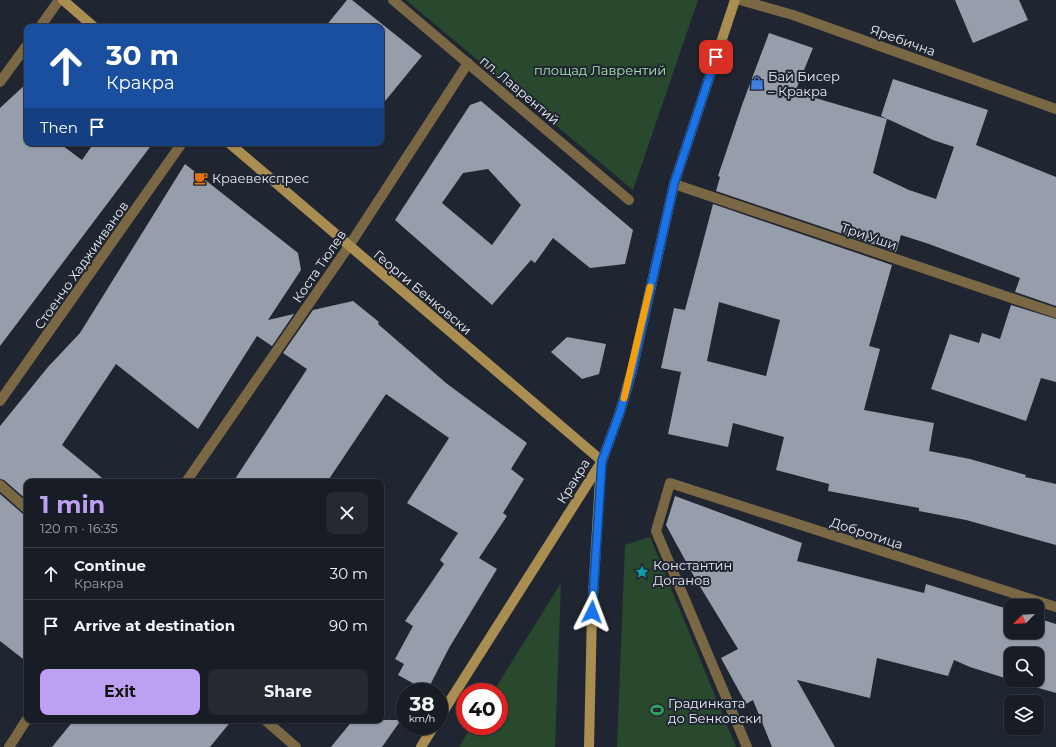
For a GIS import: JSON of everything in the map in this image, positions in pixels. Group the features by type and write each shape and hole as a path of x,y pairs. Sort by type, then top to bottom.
{"street":[{"path":"42,24 59,0"},
{"path":"63,0 91,24"},
{"name":"пл. Лаврентий","path":"393,0 629,200"},
{"name":"Кракра","path":"448,704 602,461 620,412 632,371 674,184 735,0"},
{"name":"Яребична","path":"740,0 793,15 1056,109"},
{"path":"0,82 24,49"},
{"name":"Коста Тюлев","path":"188,479 349,246 468,63"},
{"name":"Стоенчо Хаджииванов","path":"0,401 180,146"},
{"name":"Георги Бенковски","path":"232,146 602,461"},
{"name":"Три Уши","path":"674,184 1056,313"},
{"path":"589,747 592,612 602,461"},
{"name":"Добротица","path":"747,747 656,531 670,483 1056,607"},
{"path":"0,485 24,506"},
{"path":"9,747 24,723"},
{"path":"268,723 296,747"},
{"path":"421,747 428,735"}],"green space":[{"name":"площад Лаврентий","path":"406,0 698,0 633,190"},
{"path":"650,537 736,747 617,747 625,545"},
{"path":"561,583 555,747 459,747 466,735 508,735 508,683 499,683"}],"building":[{"path":"347,0 352,0 382,24 327,24"},
{"path":"955,0 1019,0 1028,20 973,43"},
{"path":"384,26 422,56 384,102"},
{"path":"769,33 813,48 795,92 887,119 873,173 909,190 936,199 954,147 933,140 881,116 893,79 988,110 976,145 1056,177 1056,306 1015,292 1020,278 929,244 901,235 896,252 716,191 720,177 718,176 742,105"},
{"path":"24,86 24,146 63,146 82,160 92,146 151,146 0,346 0,108"},
{"path":"481,101 633,230 625,264 590,268 553,238 535,263 531,260 492,305 395,220 470,105","holes":["488,169 521,205 492,245 442,203 463,173"]},
{"path":"185,164 298,253 301,270 268,320 294,314 272,346 257,336 198,429 116,364 62,445 103,479 24,479 24,497 4,480 0,479 0,426 48,367 80,333"},
{"path":"713,204 892,265 869,346 880,349 864,410 934,423 929,451 970,459 1026,475 1025,477 1056,484 1056,545 966,520 919,511 919,508 828,491 829,484 776,470 784,437 733,423 728,447 668,434 681,372 661,368 674,308 685,310","holes":["719,302 780,320 766,376 707,361"]},
{"path":"353,301 379,322 378,324 446,383 527,443 511,469 524,479 503,513 507,516 479,558 497,569 449,648 431,683 412,683 398,675 404,664 395,659 413,626 405,621 444,564 440,560 458,533 407,503 449,438 386,394 329,479 235,479 307,369 283,353 313,310"},
{"path":"1011,305 1056,319 1056,382 1041,378 1026,421 931,389 950,334 979,343 982,333 1000,339"},
{"path":"567,337 606,344 599,374 582,379 551,352"},
{"path":"0,494 24,514 24,660 0,641"},
{"path":"675,496 802,543 797,561 924,593 926,584 1004,608 1004,639 1044,639 1044,620 1056,624 1056,693 1035,687 1044,687 1044,647 1004,647 1004,678 970,667 954,660 948,676 877,658 870,698 797,680 835,747 772,747 753,700 746,704 721,658 738,649 696,580 666,525"},
{"path":"384,720 396,720 396,727 382,747 331,747 351,723 384,723"},
{"path":"72,723 230,723 210,747 52,747"}],"slow traffic":[{"path":"624,398 632,371 650,287"}],"place":[{"name":"Бай Бисер – Кракра","path":"757,83"},
{"name":"Краевекспрес","path":"201,178"},
{"name":"Константин Доганов","path":"642,572"},
{"name":"Градинката до Бенковски","path":"657,710"}],"route":[{"path":"592,612 602,461 620,412 632,371 674,184 716,57"}]}
